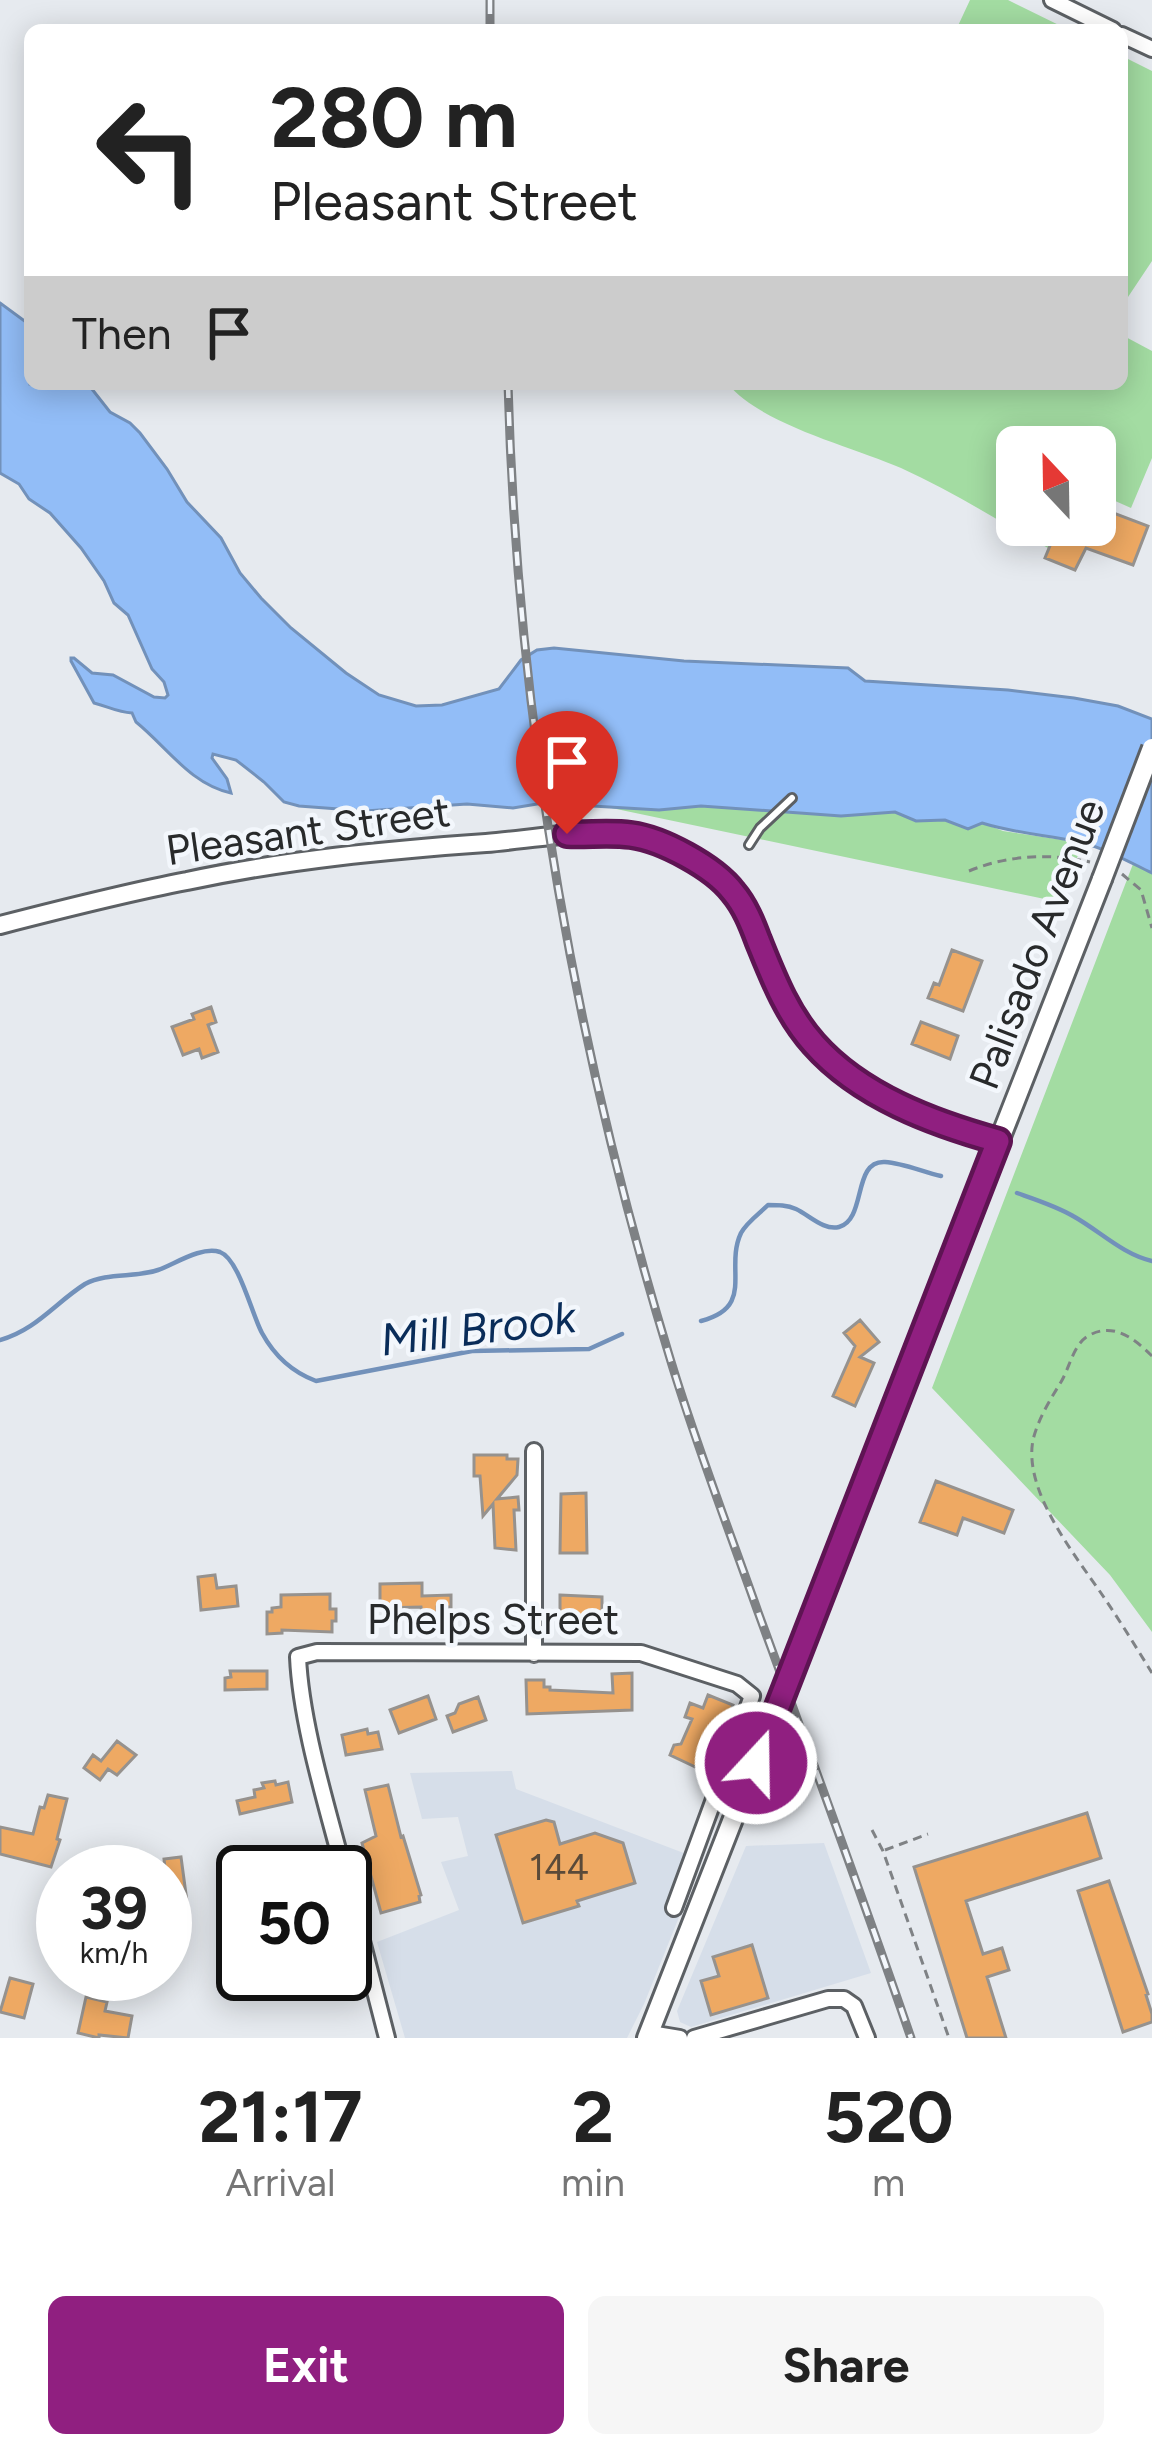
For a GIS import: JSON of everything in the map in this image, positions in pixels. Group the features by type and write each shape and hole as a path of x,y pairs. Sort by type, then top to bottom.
{"main road":[{"name":"Palisado Avenue","path":"649,2035 1152,748"}],"street":[{"path":"1052,0 1101,24"},
{"name":"Pleasant Street","path":"0,925 189,880 294,863 567,834 628,835 697,862 732,889 784,1003 813,1044 830,1059 890,1100 998,1141"},
{"path":"534,1451 534,1654"},
{"name":"Phelps Street","path":"338,1845 317,1765 298,1657 317,1652 640,1653 737,1684 752,1696 674,1908"},
{"path":"372,1979 387,2038"},
{"path":"694,2038 833,1998 850,2001 866,2038"},
{"path":"649,2035 680,2038"}],"lane":[{"path":"748,845 793,798"}],"path":[{"path":"969,871 1002,859 1051,855 1085,860 1127,876 1137,885 1152,928"},
{"path":"1152,1356 1115,1330 1088,1336 1075,1350 1033,1440 1041,1492 1068,1547 1152,1673"},
{"path":"872,1830 949,2038"},
{"path":"883,1851 928,1834"}],"shaded area":[{"path":"512,1771 516,1789 702,1860 627,2038 405,2038 377,1942 459,1910 441,1862 468,1856 458,1817 422,1819 410,1773"},
{"path":"824,1843 871,1973 691,2027 680,2022 677,2011 746,1846"}],"green space":[{"path":"970,0 1008,0 1057,24 959,24"},
{"path":"1128,59 1152,71 1152,261 1128,297"},
{"path":"1128,338 1152,351 1152,458 1131,508 1116,501 1116,426 996,426 996,519 920,477 762,411 734,390 1128,390"},
{"path":"686,805 841,816 895,812 964,828 982,823 1003,831 1083,843 1059,902 602,806 659,810"},
{"path":"1133,864 1152,873 1152,1632 1110,1575 932,1388"}],"water":[{"path":"0,303 24,321 24,390 93,390 110,412 140,433 261,598 291,628 379,695 416,706 442,705 499,689 521,660 537,650 554,648 684,661 848,668 865,681 1008,690 1118,706 1152,719 1152,873 1079,842 982,823 968,829 945,820 916,821 895,812 841,816 701,806 659,810 543,803 513,808 467,804 365,811 299,806 284,802 236,760 213,754 231,793 216,788 180,764 132,713 94,703 71,658 92,673 113,675 154,697 168,695 128,615 114,603 81,548 19,484 0,473"}],"building":[{"path":"1116,514 1148,526 1133,565 1086,548 1075,570 1045,558 1050,546 1116,546"},
{"path":"952,950 982,961 963,1011 928,998 934,983 939,985"},
{"path":"211,1007 216,1022 208,1025 218,1052 202,1058 199,1049 183,1055 172,1027"},
{"path":"921,1022 958,1036 950,1059 912,1044"},
{"path":"860,1320 879,1342 860,1357 874,1363 855,1406 833,1396 855,1346 844,1333"},
{"path":"474,1455 518,1459 517,1475 497,1499 518,1497 516,1550 495,1548 493,1504 483,1516"},
{"path":"936,1481 1013,1510 1004,1533 963,1518 957,1535 920,1522"},
{"path":"586,1493 587,1553 560,1553 561,1494"},
{"path":"215,1575 217,1588 236,1586 238,1606 201,1610 198,1577"},
{"path":"422,1583 422,1596 451,1595 451,1607 437,1607 437,1613 422,1613 421,1607 380,1608 380,1584"},
{"path":"330,1594 330,1609 336,1609 332,1632 267,1634 267,1612 281,1607 281,1595"},
{"path":"560,1595 602,1597 602,1612 560,1615"},
{"path":"230,1671 267,1671 267,1689 225,1690"},
{"path":"632,1673 632,1710 527,1714 526,1680 544,1680 544,1687 550,1690 613,1693 612,1674"},
{"path":"708,1695 733,1705 708,1773 670,1755 674,1745 681,1744 692,1719 685,1717 690,1703 703,1708"},
{"path":"428,1696 436,1719 399,1733 390,1710"},
{"path":"478,1697 486,1720 453,1732 447,1716 459,1704"},
{"path":"367,1729 368,1734 378,1732 382,1749 346,1755 342,1735"},
{"path":"117,1741 136,1755 117,1775 108,1769 100,1780 84,1768 93,1755 101,1761"},
{"path":"275,1781 276,1785 288,1782 292,1802 240,1814 237,1801 255,1797 254,1790 264,1788 262,1783"},
{"path":"388,1785 420,1902 381,1913 372,1880 372,1845 362,1843 376,1836 365,1790"},
{"path":"48,1795 67,1799 58,1845 36,1845 36,1863 0,1854 0,1827 33,1834 40,1807 44,1808"},
{"path":"1087,1813 1101,1858 966,1901 983,1954 1002,1948 1009,1970 987,1977 1006,2038 967,2038 914,1867"},
{"path":"546,1820 554,1822 560,1844 595,1833 623,1843 635,1883 523,1923 496,1835"},
{"path":"1109,1881 1152,2014 1152,2022 1123,2032 1078,1891"},
{"path":"752,1945 768,1998 711,2015 701,1981 719,1976 713,1957"},
{"path":"10,1978 33,1984 24,2018 0,2012"},
{"path":"85,2001 107,2002 105,2011 132,2016 128,2038 78,2033"}],"waterway":[{"name":"Mill Brook","path":"701,1321 728,1306 741,1233 768,1205 793,1208 822,1225 839,1227 848,1222 863,1180 875,1164 892,1163 941,1176"},
{"name":"Mill Brook","path":"1017,1193 1067,1212 1121,1248 1152,1261"},
{"name":"Mill Brook","path":"0,1340 24,1330 94,1280 158,1270 213,1251 233,1265 272,1349 292,1368 316,1381 472,1351 589,1349 622,1334"}],"railway":[{"path":"490,0 490,24"},
{"path":"508,390 523,630 538,753 578,996 605,1116 690,1420 911,2038"}],"route":[{"path":"567,834 647,839 697,862 732,889 784,1003 813,1044 860,1083 890,1100 998,1141 756,1763"}]}
